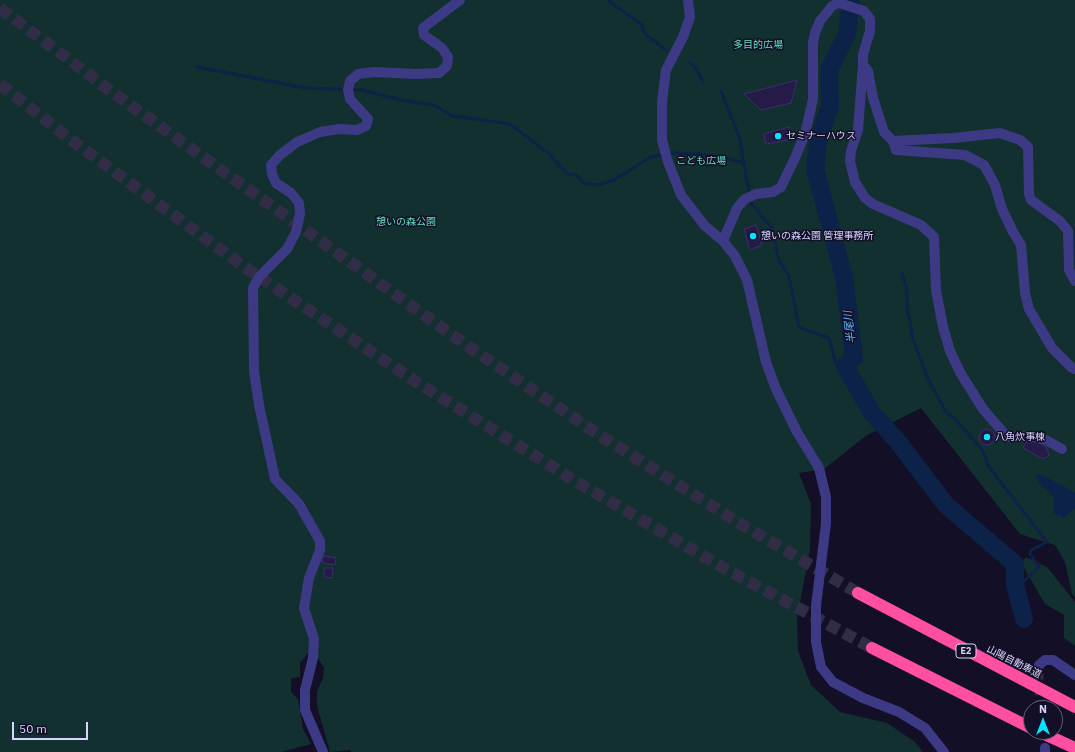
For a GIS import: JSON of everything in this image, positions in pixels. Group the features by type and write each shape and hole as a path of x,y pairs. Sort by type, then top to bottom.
{"highway":[{"name":"山陽自動車道","path":"858,593 1075,706"},
{"path":"872,648 1023,724"},
{"path":"1058,740 1075,748"}],"street":[{"path":"323,752 305,710 305,690 313,658 314,639 305,613 306,591 309,578 318,561 320,541 299,504 275,478 259,405 254,371 253,288 259,277 287,249 296,232 300,214 299,203 291,193 276,183 272,174 271,165 280,155 297,142 320,132 339,129 357,130 366,126 368,120 350,99 348,90 350,80 358,74 374,72 416,74 439,73 447,66 448,57 442,48 424,36 423,28 460,0"},
{"path":"688,0 690,16 683,37 666,70 662,102 664,147 668,162 681,195 705,226 723,241 735,256 747,280 766,362 776,389 797,432 819,468 826,497 826,523 816,606 816,642 821,667 833,682 863,698 899,712 925,728 944,752"},
{"path":"723,241 737,208 745,199 756,194 773,192 781,186 805,134 813,99 815,33 823,17 832,6 839,3 864,11 868,15 870,32 863,55 858,130 851,151 850,162 855,182 865,198 873,204 921,225 934,237 936,290 944,333 961,374 984,410 1007,437 1030,436 1046,440 1062,449"},
{"path":"863,65 868,71 873,98 884,132 893,141 896,150 965,155 984,165 995,185 1002,209 1021,245 1025,293 1029,309 1052,348 1071,367 1075,369"},
{"path":"893,141 953,138 1000,133 1020,140 1028,147 1030,200 1060,221 1068,230 1070,270 1075,280"},
{"path":"1038,670 1039,665 1045,660 1053,660 1075,675"}],"green space":[{"path":"0,0 1075,0 1075,597 1072,594 1065,562 1055,545 1020,534 921,408 867,435 824,469 799,473 811,504 810,550 797,618 798,651 811,685 840,712 887,723 915,742 923,752 351,752 351,750 330,752 317,706 317,691 323,678 324,668 318,658 309,652 300,663 300,677 291,678 291,692 298,699 303,729 311,744 281,752 0,752"},
{"path":"1026,557 1047,567 1075,602 1075,646 1064,638 1064,615 1045,604 1021,563"}],"water":[{"path":"1040,474 1075,492 1075,509 1062,519 1061,515 1058,516 1053,512 1053,496 1038,482 1035,476"}],"building":[{"path":"797,80 791,103 761,110 744,94"},
{"name":"セミナーハウス","path":"789,127 792,139 766,144 764,134"},
{"name":"憩いの森公園 管理事務所","path":"756,225 762,245 750,250 744,229"},
{"name":"八角炊事棟","path":"987,429 994,434 995,437 990,444 987,445 980,440 979,437 984,430"},
{"path":"1033,440 1046,447 1049,455 1046,458 1041,458 1023,448 1027,442 1032,443"},
{"path":"324,556 336,558 335,565 322,563"},
{"path":"324,568 333,568 332,578 324,577"}],"waterway":[{"path":"608,0 642,25 645,34 666,50"},
{"name":"半尾川","path":"851,0 847,34 829,70 830,106 819,138 815,169 844,277 854,357 845,366 872,413 899,443 946,505 1015,564 1015,584 1024,619"},
{"path":"689,62 697,70 703,82"},
{"path":"197,67 306,88 362,90 401,100 433,105 453,116 510,124 548,153 568,174 577,175 584,183 597,185 612,181 651,157 672,153 699,154 745,163"},
{"path":"721,91 739,136 751,203 772,228 779,261 789,276 799,327 829,338 835,361 845,366"},
{"path":"902,273 907,290 907,310 912,336 927,377 946,412 955,419 983,451 988,465 1047,542 1031,550 1030,554 1039,567 1022,583 1018,594"}],"tunnel":[{"path":"0,8 112,92 469,347 601,436 731,518 858,593"},
{"path":"0,84 70,139 243,266 418,383 572,479 722,567 872,648"},
{"path":"1038,670 1040,700"}],"place":[{"name":"セミナーハウス","path":"778,136"},
{"name":"憩いの森公園 管理事務所","path":"753,236"},
{"name":"八角炊事棟","path":"987,437"}],"park label":[{"name":"多目的広場","path":"758,45"},
{"name":"こども広場","path":"701,161"},
{"name":"憩いの森公園","path":"406,222"}]}
